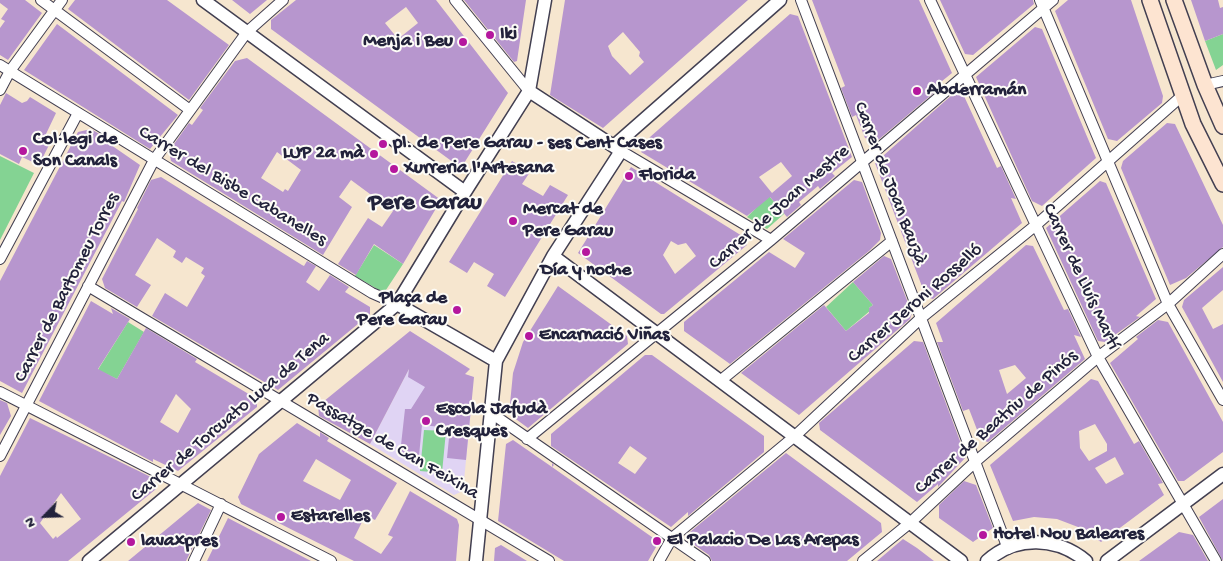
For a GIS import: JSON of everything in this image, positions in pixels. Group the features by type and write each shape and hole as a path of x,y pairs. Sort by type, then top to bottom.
{"main road":[{"path":"1150,0 1193,124 1223,184"},
{"path":"1174,0 1205,85 1223,126"}],"street":[{"path":"41,0 190,110"},
{"path":"0,90 10,71 62,0"},
{"path":"202,0 464,192"},
{"name":"Carrer de Bartomeu Torres","path":"0,456 154,160 247,32 283,0"},
{"path":"455,0 529,91 617,148 771,240"},
{"path":"496,361 397,304 464,192 529,91 545,0"},
{"path":"476,561 496,361 553,256 617,148 780,0"},
{"name":"Carrer de Joan Bauzà","path":"801,0 1008,549"},
{"name":"Carrer de Lluís Martí","path":"930,0 1098,357 1216,561"},
{"name":"Carrer de Joan Mestre","path":"527,439 771,240 964,75 1042,4 1053,0"},
{"path":"1042,4 1168,304 1223,400"},
{"name":"Carrer del Bisbe Cabanelles","path":"0,64 372,293 397,304"},
{"path":"1205,85 1223,81"},
{"name":"Carrer Jeroni Rosselló","path":"672,538 794,436 921,318 1108,164 1182,95"},
{"path":"0,259 78,113"},
{"path":"720,381 892,241"},
{"name":"Carrer de Beatriu de Pinós","path":"863,561 911,522 975,462 1098,357 1168,304 1223,254"},
{"path":"553,256 962,561"},
{"name":"Passatge de Can Feixina","path":"88,286 549,561"},
{"name":"Carrer de Torcuato Luca de Tena","path":"89,561 282,402 397,304"},
{"path":"0,392 330,561"},
{"path":"491,413 705,561"},
{"path":"1107,561 1223,474"},
{"path":"194,561 221,504"},
{"path":"659,561 672,538"},
{"path":"987,561 1026,541 1067,547 1086,561"}],"shaded area":[{"name":"Escola Jafudà Cresques","path":"424,340 450,356 419,404 471,409 463,491 454,495 370,444"}],"green space":[{"path":"1223,34 1223,65 1216,70 1205,41"},
{"path":"0,156 34,173 0,240"},
{"path":"765,191 784,214 767,229 747,217 755,209"},
{"path":"374,245 403,264 384,293 355,276"},
{"path":"853,282 873,305 869,308 871,310 846,331 826,307"},
{"path":"128,322 144,332 117,379 98,370"},
{"path":"424,430 446,431 442,473 420,471"}],"building":[{"path":"0,0 25,0 42,13 8,60 0,55 0,28 5,21 1,19 8,9 0,3"},
{"path":"75,0 167,0 229,45 189,100 68,9"},
{"path":"232,0 267,0 250,14"},
{"path":"296,0 436,0 508,93 461,168 271,29 271,20","holes":["406,7 418,23 398,39 385,23"]},
{"path":"464,0 526,0 517,61 514,62"},
{"path":"565,0 748,0 603,128 550,95","holes":["623,32 640,52 639,56 644,62 630,75 612,56 608,46"]},
{"path":"812,0 919,0 952,73 931,90 936,91 877,141 865,138 856,115 852,117 841,88 845,86"},
{"path":"940,0 1033,0 1034,4 973,55 965,54"},
{"path":"1068,0 1131,0 1163,96 1162,103 1117,141 1108,139 1055,11"},
{"path":"1191,0 1218,0 1220,8 1223,7 1223,34 1205,41"},
{"path":"790,14 798,16 852,157 832,173 835,176 820,189 818,186 799,202 801,205 787,217 770,197 747,216 641,152 650,137","holes":["781,162 792,176 772,193 759,177"]},
{"path":"57,24 178,115 150,149 24,70"},
{"path":"1035,27 1042,29 1096,158 1042,206 1032,201 976,77"},
{"path":"247,58 441,200 403,264 374,244 356,275 338,264 368,218 382,227 393,211 351,180 339,197 352,207 323,255 171,161 169,151 189,123 192,125 203,110 200,108 235,61","holes":["277,152 301,170 288,191 285,189 283,192 261,178"]},
{"name":"Col·legi de Son Canals","path":"6,93 22,103 30,97 56,113 46,134 53,137 39,165 22,157 19,164 0,154 0,105"},
{"path":"953,94 964,96 997,168 1001,166 1016,199 1011,198 1022,223 933,299 926,297 875,163"},
{"path":"1167,123 1175,124 1223,225 1223,247 1186,278 1170,285 1121,168 1123,161"},
{"path":"91,129 113,142 111,145 140,165 124,202 122,201 22,393 0,381 0,281 78,132"},
{"name":"Mercat de Pere Garau","path":"512,161 530,172 522,184 543,196 550,185 568,195 505,297 487,286 494,274 474,262 467,273 449,262"},
{"path":"631,167 747,239 747,245 664,314 661,314 578,253","holes":["671,241 678,245 686,243 696,256 675,274 663,255"]},
{"path":"161,177 302,265 304,266 307,261 316,266 306,282 319,291 330,275 349,287 345,292 370,307 370,314 278,390 152,316 165,293 187,307 205,276 201,273 204,268 186,257 182,263 173,257 176,251 157,238 135,275 151,285 137,307 105,288 102,279 151,180"},
{"path":"854,180 862,182 881,233 880,240 869,251 730,364 684,331 684,322 769,252 795,268 805,253 783,239"},
{"path":"1100,181 1106,183 1156,299 1136,316 1140,317 1105,342 1098,341 1046,228"},
{"path":"1026,245 1033,246 1064,310 1068,309 1081,337 1074,335 1085,359 988,442 981,440 969,409 963,411 937,342 943,342 936,323","holes":["1015,365 1026,378 1007,394 999,370"]},
{"path":"884,256 891,259 912,313 910,319 799,415 741,373 824,305 846,331 869,313 869,308 873,305 853,282"},
{"path":"1223,267 1223,290 1202,308 1213,329 1223,324 1223,382 1182,307 1184,300"},
{"path":"558,286 627,336 628,344 528,428 509,414 513,373 523,342"},
{"path":"91,301 113,314 111,308 130,319 98,369 117,379 146,328 197,359 195,362 257,399 257,407 178,471 153,459 153,462 39,401","holes":["176,394 191,409 178,433 160,422"]},
{"path":"1158,320 1168,322 1223,422 1223,452 1184,481 1178,481 1110,363 1138,339 1136,337"},
{"path":"410,331 470,369 465,374 474,377 466,460 447,458 450,428 422,425 419,456 400,454 405,409 411,409 425,387 408,377 409,369 370,444 319,416 318,406"},
{"path":"914,341 923,342 966,457 938,487 938,484 917,502 820,430 819,423"},
{"path":"645,355 652,355 764,436 764,452 688,516 688,512 671,527 551,446 551,434","holes":["630,446 647,458 635,474 618,463"]},
{"path":"1091,379 1098,381 1134,444 1139,441 1163,483 1158,484 1164,495 1101,542 1078,527 1057,519 1034,517 1013,521 990,465","holes":["1095,424 1107,444 1107,451 1089,461 1080,448 1079,431","1115,457 1124,474 1106,484 1095,468"]},
{"path":"0,400 7,403 11,416 0,435"},
{"path":"30,418 155,479 156,489 68,561 0,561 0,476","holes":["61,493 81,519 57,538 56,536 53,539 40,523"]},
{"path":"297,423 320,437 320,432 329,438 327,441 397,483 375,520 369,517 367,522 363,520 354,538 381,554 393,537 388,535 410,491 457,519 459,525 456,561 354,561 241,504 238,497 259,454","holes":["316,459 351,480 340,500 303,481"]},
{"path":"513,440 659,542 648,561 564,561 498,521 506,444"},
{"path":"786,453 881,523 882,532 847,561 712,561 709,555 693,544 690,532"},
{"path":"964,481 976,485 993,528 973,542 939,518 939,505"},
{"path":"1223,499 1223,561 1199,517"},
{"path":"198,503 211,510 186,561 128,561"},
{"path":"228,518 251,530 311,561 207,561"},
{"path":"1179,532 1193,535 1208,561 1139,561"},
{"path":"903,539 917,548 934,561 877,561"},
{"path":"501,545 527,561 494,561 495,548"}],"place":[{"name":"Iki","path":"490,35"},
{"name":"Menja i Beu","path":"463,42"},
{"name":"Abderramán","path":"917,91"},
{"name":"pl. de Pere Garau - ses Cent Cases","path":"383,144"},
{"name":"Col·legi de Son Canals","path":"23,151"},
{"name":"LUP 2a mà","path":"374,154"},
{"name":"Xurreria l'Artesana","path":"394,169"},
{"name":"Florida","path":"629,176"},
{"name":"Mercat de Pere Garau","path":"513,221"},
{"name":"Día y noche","path":"586,252"},
{"name":"Plaça de Pere Garau","path":"457,310"},
{"name":"Encarnació Viñas","path":"529,336"},
{"name":"Escola Jafudà Cresques","path":"426,421"},
{"name":"Estarelles","path":"281,517"},
{"name":"Hotel Nou Baleares","path":"983,535"},
{"name":"El Palacio De Las Arepas","path":"657,541"},
{"name":"lavaxpres","path":"131,542"}],"district":[{"name":"Pere Garau","path":"425,204"}]}
